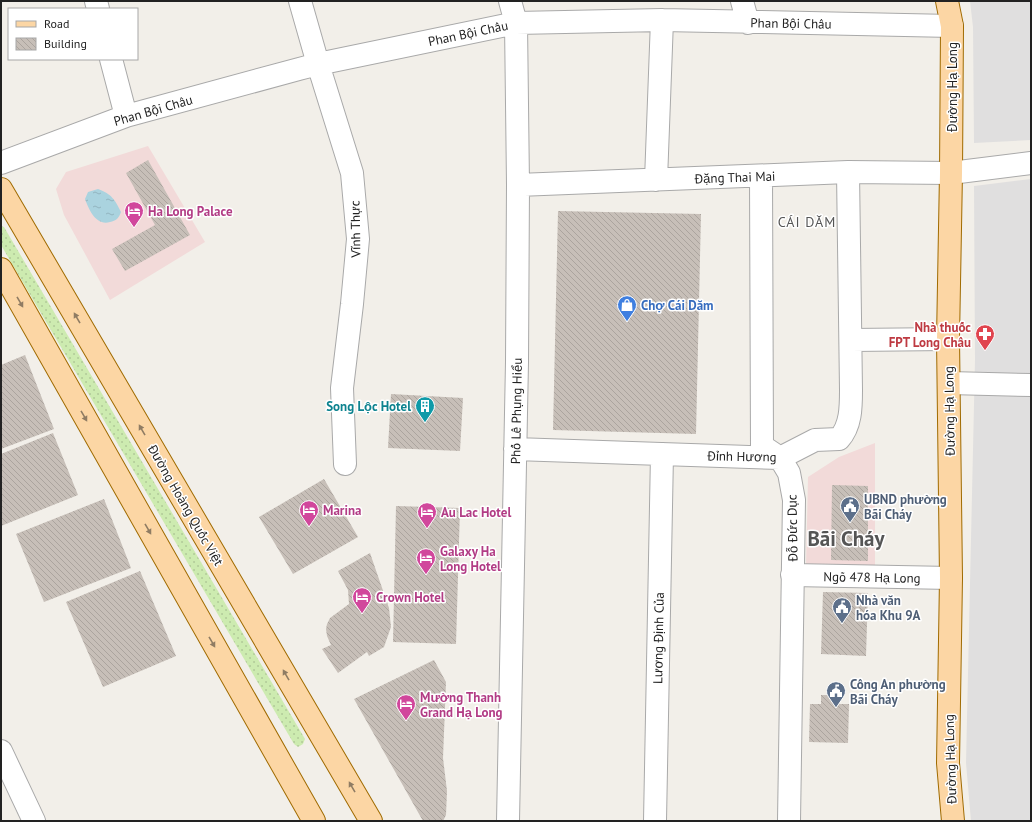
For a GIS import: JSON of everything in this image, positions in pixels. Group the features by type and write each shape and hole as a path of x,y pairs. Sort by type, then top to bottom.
{"main road":[{"name":"Đường Hạ Long","path":"947,1 952,26 948,339 951,578 948,763 952,821"},
{"name":"Đường Hoàng Quốc Việt","path":"1,189 371,821"},
{"path":"1,268 314,821"}],"street":[{"name":"Vĩnh Thực","path":"300,1 352,173 358,239 342,388 345,464"},
{"name":"Phố Lê Phụng Hiểu","path":"508,821 518,185 516,23 510,1"},
{"path":"742,1 748,23"},
{"name":"Phan Bội Châu","path":"1,163 126,116 318,64 516,23 662,20 748,23 952,26"},
{"path":"656,180 662,20"},
{"path":"111,60 126,116"},
{"name":"Đặng Thai Mai","path":"518,185 848,172 951,173 1031,163"},
{"name":"Đỉnh Hương","path":"515,449 780,458 815,440 838,439 844,433 851,412 848,172"},
{"name":"Đỗ Đức Dục","path":"761,176 762,446 780,458 789,473 794,500 788,821"},
{"path":"851,340 948,339"},
{"path":"949,383 1031,385"},
{"name":"Lương Định Của","path":"654,821 662,454"},
{"name":"Ngõ 478 Hạ Long","path":"792,575 951,578"},
{"path":"1,751 34,821"}],"shaded area":[{"path":"970,1 1031,1 1031,140 974,143 973,27"},
{"name":"Ha Long Palace","path":"148,146 205,242 110,300 64,215 56,189 66,172"},
{"path":"1031,179 1031,821 971,821 966,763 975,360 974,186"},
{"path":"875,443 875,567 806,568 808,477 839,457"}],"green space":[{"path":"1,226 4,227 305,739 303,744 298,747 294,744 1,245"}],"water":[{"path":"98,189 107,193 117,204 121,212 116,220 105,223 101,222 94,216 89,208 85,199 88,192"}],"building":[{"path":"148,160 190,235 125,271 112,249 155,225 126,173"},
{"name":"Chợ Cái Dăm","path":"558,211 701,214 696,434 553,430"},
{"path":"25,355 54,429 1,449 1,365"},
{"name":"Song Lộc Hotel","path":"391,394 463,398 460,451 388,448"},
{"path":"53,433 78,495 1,526 1,454"},
{"name":"Marina","path":"324,479 358,537 293,574 259,517"},
{"name":"UBND phường Bãi Cháy","path":"832,485 868,486 868,561 831,560"},
{"path":"104,499 131,568 44,602 16,534"},
{"path":"396,506 460,508 456,644 393,642"},
{"name":"Crown Hotel","path":"370,553 389,608 391,627 384,647 369,656 367,652 338,673 322,649 331,645 326,629 330,618 349,604 348,590 338,571"},
{"path":"140,571 176,656 103,687 66,602"},
{"path":"823,592 868,593 866,656 821,654"},
{"name":"Mường Thanh Grand Hạ Long","path":"434,660 446,682 443,758 447,791 446,815 443,821 423,821 354,699"},
{"path":"821,695 834,695 834,704 849,704 848,743 809,742 810,704 821,704"}],"place":[{"name":"Ha Long Palace","path":"134,228"},
{"name":"Chợ Cái Dăm","path":"627,322"},
{"name":"Nhà thuốc FPT Long Châu","path":"985,351"},
{"name":"Song Lộc Hotel","path":"425,423"},
{"name":"UBND phường Bãi Cháy","path":"850,523"},
{"name":"Marina","path":"309,527"},
{"name":"Au Lac Hotel","path":"427,529"},
{"name":"Galaxy Ha Long Hotel","path":"426,575"},
{"name":"Crown Hotel","path":"362,614"},
{"name":"Nhà văn hóa Khu 9A","path":"842,624"},
{"name":"Công An phường Bãi Cháy","path":"836,708"},
{"name":"Mường Thanh Grand Hạ Long","path":"406,721"}],"district":[{"name":"CÁI DĂM","path":"807,222"},
{"name":"Bãi Cháy","path":"846,539"}]}
